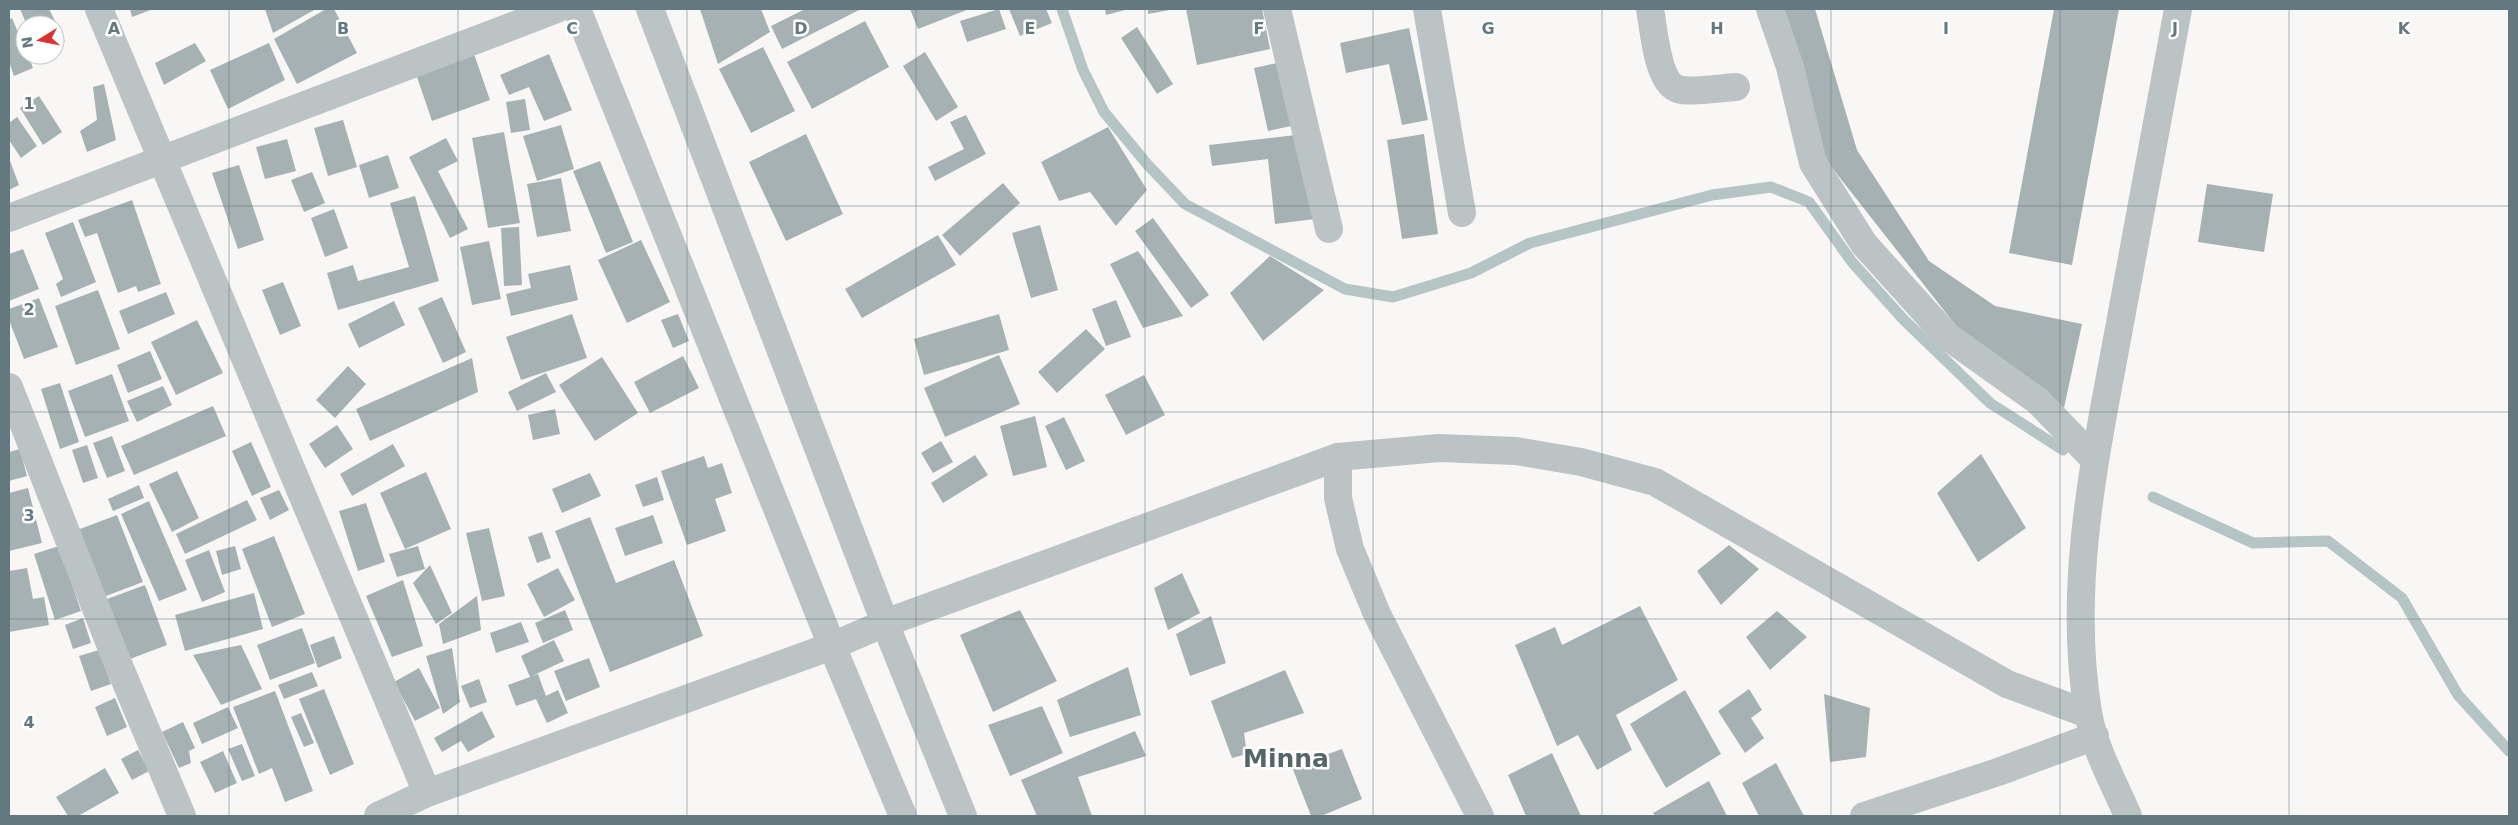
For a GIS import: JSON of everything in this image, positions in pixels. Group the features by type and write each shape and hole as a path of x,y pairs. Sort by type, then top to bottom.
{"street":[{"path":"98,9 427,793"},
{"path":"9,218 557,9"},
{"path":"577,9 832,646 903,816"},
{"path":"650,9 885,623 963,816"},
{"path":"1277,9 1329,229"},
{"path":"1427,9 1462,213"},
{"path":"1650,9 1662,72 1668,84 1680,90 1736,88"},
{"path":"1770,9 1790,67 1813,163 1864,244 1946,336 2038,401 2095,460"},
{"path":"2128,816 2092,725 2080,652 2084,539 2095,460 2178,9"},
{"path":"9,387 112,649 182,816"},
{"path":"378,816 427,793 832,646 885,623 1338,457 1439,448 1516,451 1581,462 1655,482 2007,684 2092,725"},
{"path":"1338,457 1338,498 1350,549 1377,614 1480,816"},
{"path":"1864,816 1998,772 2092,725"}],"building":[{"path":"20,9 49,9 52,15 23,15"},
{"path":"130,9 153,9 132,17"},
{"path":"265,9 316,9 273,33"},
{"path":"326,9 334,9 357,53 297,84 274,39"},
{"path":"700,9 761,9 770,32 718,64"},
{"path":"805,9 861,9 782,49 771,26"},
{"path":"910,9 969,9 918,29"},
{"path":"999,9 1006,29 967,42 960,21"},
{"path":"1009,9 1046,9 1052,23 1020,36"},
{"path":"1105,9 1129,9 1106,15"},
{"path":"1148,9 1170,9 1170,10 1148,14"},
{"path":"1186,9 1262,9 1270,49 1197,65"},
{"path":"1779,9 1815,9 1857,150 1929,261 1995,306 2082,324 2064,408 1957,327 1822,155"},
{"path":"2054,9 2119,9 2072,265 2009,253"},
{"path":"12,18 15,25 15,65 32,65 33,68 14,76 9,62 9,20"},
{"path":"865,21 889,67 812,109 787,62"},
{"path":"1137,27 1173,84 1157,94 1121,38"},
{"path":"1409,28 1428,120 1402,125 1389,64 1346,73 1340,43"},
{"path":"195,43 206,61 164,85 155,63"},
{"path":"269,43 285,80 228,109 210,70"},
{"path":"763,47 795,111 751,133 719,69"},
{"path":"925,52 958,107 936,121 903,66"},
{"path":"474,54 490,100 432,121 416,74"},
{"path":"549,54 572,110 544,121 529,87 509,95 500,75"},
{"path":"1277,63 1291,126 1268,131 1254,68"},
{"path":"104,84 116,140 87,152 80,131 97,120 93,87"},
{"path":"39,96 62,132 43,145 20,108"},
{"path":"525,99 530,130 511,133 506,102"},
{"path":"966,115 986,154 935,181 928,167 964,149 950,122"},
{"path":"17,117 37,146 21,158 9,140 9,123"},
{"path":"343,120 357,167 328,176 314,128"},
{"path":"561,125 574,169 537,181 523,136"},
{"path":"1108,127 1147,190 1116,226 1090,192 1059,201 1041,162"},
{"path":"504,132 520,223 488,228 472,138"},
{"path":"806,134 843,214 786,241 749,162"},
{"path":"1305,134 1315,219 1275,224 1268,159 1212,166 1209,145"},
{"path":"1424,134 1438,234 1402,239 1387,140"},
{"path":"446,138 458,161 438,171 468,229 450,238 409,157"},
{"path":"287,139 296,171 265,179 256,147"},
{"path":"388,155 399,188 369,198 359,165"},
{"path":"9,158 19,185 9,190"},
{"path":"600,161 633,242 606,253 573,171"},
{"path":"239,165 264,240 238,249 212,173"},
{"path":"312,172 325,203 304,212 291,180"},
{"path":"561,178 571,231 537,237 527,184"},
{"path":"1003,183 1020,203 960,256 942,235"},
{"path":"2207,184 2273,194 2264,252 2198,242"},
{"path":"415,196 439,281 338,310 327,273 353,265 358,281 409,267 390,203"},
{"path":"132,200 161,284 138,292 136,286 118,293 97,233 85,237 78,220"},
{"path":"334,209 348,248 325,257 311,218"},
{"path":"1153,218 1209,295 1191,308 1135,231"},
{"path":"73,222 96,282 61,297 56,284 63,279 45,233"},
{"path":"1040,225 1058,290 1031,298 1012,233"},
{"path":"519,227 522,285 504,286 501,228"},
{"path":"938,235 956,265 862,318 845,289"},
{"path":"641,240 670,302 627,323 598,260"},
{"path":"489,241 501,299 472,305 460,247"},
{"path":"23,249 39,289 9,301 9,254"},
{"path":"1138,251 1183,316 1143,328 1110,264"},
{"path":"1270,256 1324,290 1263,341 1230,293"},
{"path":"570,265 578,300 511,316 506,294 531,288 528,274"},
{"path":"283,282 301,326 280,335 262,290"},
{"path":"98,290 120,349 76,365 55,306"},
{"path":"166,292 175,314 128,334 119,311"},
{"path":"442,297 466,352 443,363 418,308"},
{"path":"39,298 58,347 24,359 9,320 9,309"},
{"path":"1116,300 1131,337 1106,346 1092,309"},
{"path":"394,301 405,325 359,348 348,324"},
{"path":"572,314 587,358 521,380 506,337"},
{"path":"678,314 689,341 673,348 661,320"},
{"path":"999,314 1009,350 924,375 914,339"},
{"path":"197,320 223,373 176,395 151,342"},
{"path":"1086,329 1105,349 1057,393 1038,372"},
{"path":"150,351 162,379 128,393 117,365"},
{"path":"999,355 1020,404 945,437 924,388"},
{"path":"683,356 699,388 650,413 634,382"},
{"path":"602,357 638,413 595,441 559,385"},
{"path":"472,358 478,392 370,441 356,409"},
{"path":"348,366 366,384 335,418 316,400"},
{"path":"546,373 556,392 517,411 508,392"},
{"path":"112,374 129,421 85,437 68,391"},
{"path":"1144,375 1165,415 1126,435 1105,395"},
{"path":"60,383 79,442 60,449 41,389"},
{"path":"163,386 172,405 137,422 127,401"},
{"path":"213,406 226,436 134,475 121,446"},
{"path":"555,409 560,434 533,440 528,415"},
{"path":"1035,416 1047,467 1013,476 1000,426"},
{"path":"1064,417 1085,461 1066,470 1045,426"},
{"path":"337,425 353,449 325,468 309,444"},
{"path":"112,436 125,471 107,478 93,443"},
{"path":"941,441 953,462 933,473 921,453"},
{"path":"251,442 271,487 252,496 232,451"},
{"path":"393,444 405,466 352,496 340,474"},
{"path":"87,445 98,478 83,483 72,450"},
{"path":"20,449 27,476 9,481 9,452"},
{"path":"1981,454 2026,528 1978,562 1937,493"},
{"path":"975,455 988,475 943,503 931,483"},
{"path":"704,456 708,468 722,463 732,493 715,499 726,531 687,545 661,471"},
{"path":"177,471 199,518 172,532 149,484"},
{"path":"426,472 451,529 405,549 380,493"},
{"path":"590,473 601,496 562,513 552,489"},
{"path":"657,477 664,500 643,507 635,485"},
{"path":"139,485 144,498 113,511 108,499"},
{"path":"28,488 42,543 9,551 9,493"},
{"path":"279,490 289,510 270,520 260,498"},
{"path":"247,500 257,520 185,554 176,534"},
{"path":"149,501 187,590 159,601 121,514"},
{"path":"366,503 385,562 358,571 339,511"},
{"path":"117,515 143,582 98,599 72,532"},
{"path":"653,515 663,543 625,556 615,528"},
{"path":"590,517 616,583 674,560 703,636 610,672 555,531"},
{"path":"489,528 505,596 482,601 466,533"},
{"path":"542,532 551,558 537,563 528,537"},
{"path":"274,536 305,614 272,627 242,549"},
{"path":"1729,545 1759,569 1721,605 1697,571"},
{"path":"59,546 81,611 55,620 34,554"},
{"path":"235,546 241,569 222,575 216,551"},
{"path":"418,546 425,569 397,577 389,554"},
{"path":"209,550 225,592 202,602 185,560"},
{"path":"430,565 452,613 436,624 413,583"},
{"path":"27,568 33,599 44,597 49,625 9,632 9,571"},
{"path":"558,568 575,600 544,617 527,584"},
{"path":"1182,573 1200,613 1168,630 1154,588"},
{"path":"403,580 423,646 392,657 366,596"},
{"path":"145,585 167,645 130,659 107,599"},
{"path":"254,593 263,629 185,651 175,615"},
{"path":"477,596 481,630 443,644 439,624"},
{"path":"1640,606 1678,680 1616,715 1632,750 1597,770 1578,735 1557,746 1515,645 1555,627 1562,645"},
{"path":"565,610 573,630 543,643 535,623"},
{"path":"1020,610 1057,681 993,712 960,635"},
{"path":"1777,611 1807,637 1770,670 1746,637"},
{"path":"1211,616 1226,663 1190,676 1176,634"},
{"path":"83,618 91,643 73,649 65,625"},
{"path":"521,622 529,642 496,653 490,633"},
{"path":"302,628 315,663 270,680 257,645"},
{"path":"334,636 342,658 318,668 310,645"},
{"path":"554,640 564,661 532,676 538,674 546,696 558,690 568,713 547,723 536,699 516,706 508,685 530,677 521,656"},
{"path":"241,645 262,689 221,705 193,655"},
{"path":"452,648 460,702 443,714 426,656"},
{"path":"99,650 111,684 91,691 79,656"},
{"path":"589,658 600,687 566,701 554,671"},
{"path":"1128,667 1141,715 1070,737 1057,700"},
{"path":"419,668 440,708 415,721 394,682"},
{"path":"1285,670 1304,713 1244,733 1247,754 1232,758 1211,701"},
{"path":"312,672 318,686 284,699 278,685"},
{"path":"479,679 487,702 470,708 461,686"},
{"path":"324,689 354,764 330,775 299,699"},
{"path":"1749,689 1762,710 1751,718 1764,738 1745,753 1718,711"},
{"path":"1685,690 1721,754 1666,788 1630,724"},
{"path":"275,691 313,791 285,802 272,768 259,774 233,707"},
{"path":"1824,694 1870,708 1866,757 1830,762"},
{"path":"115,698 127,727 107,736 95,707"},
{"path":"1042,706 1063,753 1010,776 988,725"},
{"path":"228,707 238,728 202,744 193,723"},
{"path":"482,711 495,737 468,752 461,741 442,752 434,738"},
{"path":"301,713 314,743 304,747 291,717"},
{"path":"183,722 195,748 189,751 191,763 179,768 162,732"},
{"path":"1135,731 1146,756 1078,777 1092,816 1037,816 1021,780"},
{"path":"242,744 255,776 242,781 228,749"},
{"path":"1342,749 1362,799 1321,816 1311,816 1292,767"},
{"path":"138,750 149,771 132,780 121,759"},
{"path":"223,751 237,783 215,793 200,762"},
{"path":"1552,753 1581,816 1526,816 1508,775"},
{"path":"1776,763 1804,816 1759,816 1742,783"},
{"path":"105,768 119,793 78,816 68,816 56,797"},
{"path":"1709,781 1727,816 1655,816 1653,813"}],"waterway":[{"path":"1062,9 1083,70 1104,112 1147,164 1185,204 1345,289 1393,297 1471,273 1530,243 1712,195 1771,187 1809,202 1852,262 1903,319 1990,403 2063,450"},
{"path":"2153,497 2253,543 2328,541 2402,598 2458,695 2509,751"}],"district":[{"name":"Minna","path":"1286,758"}]}
